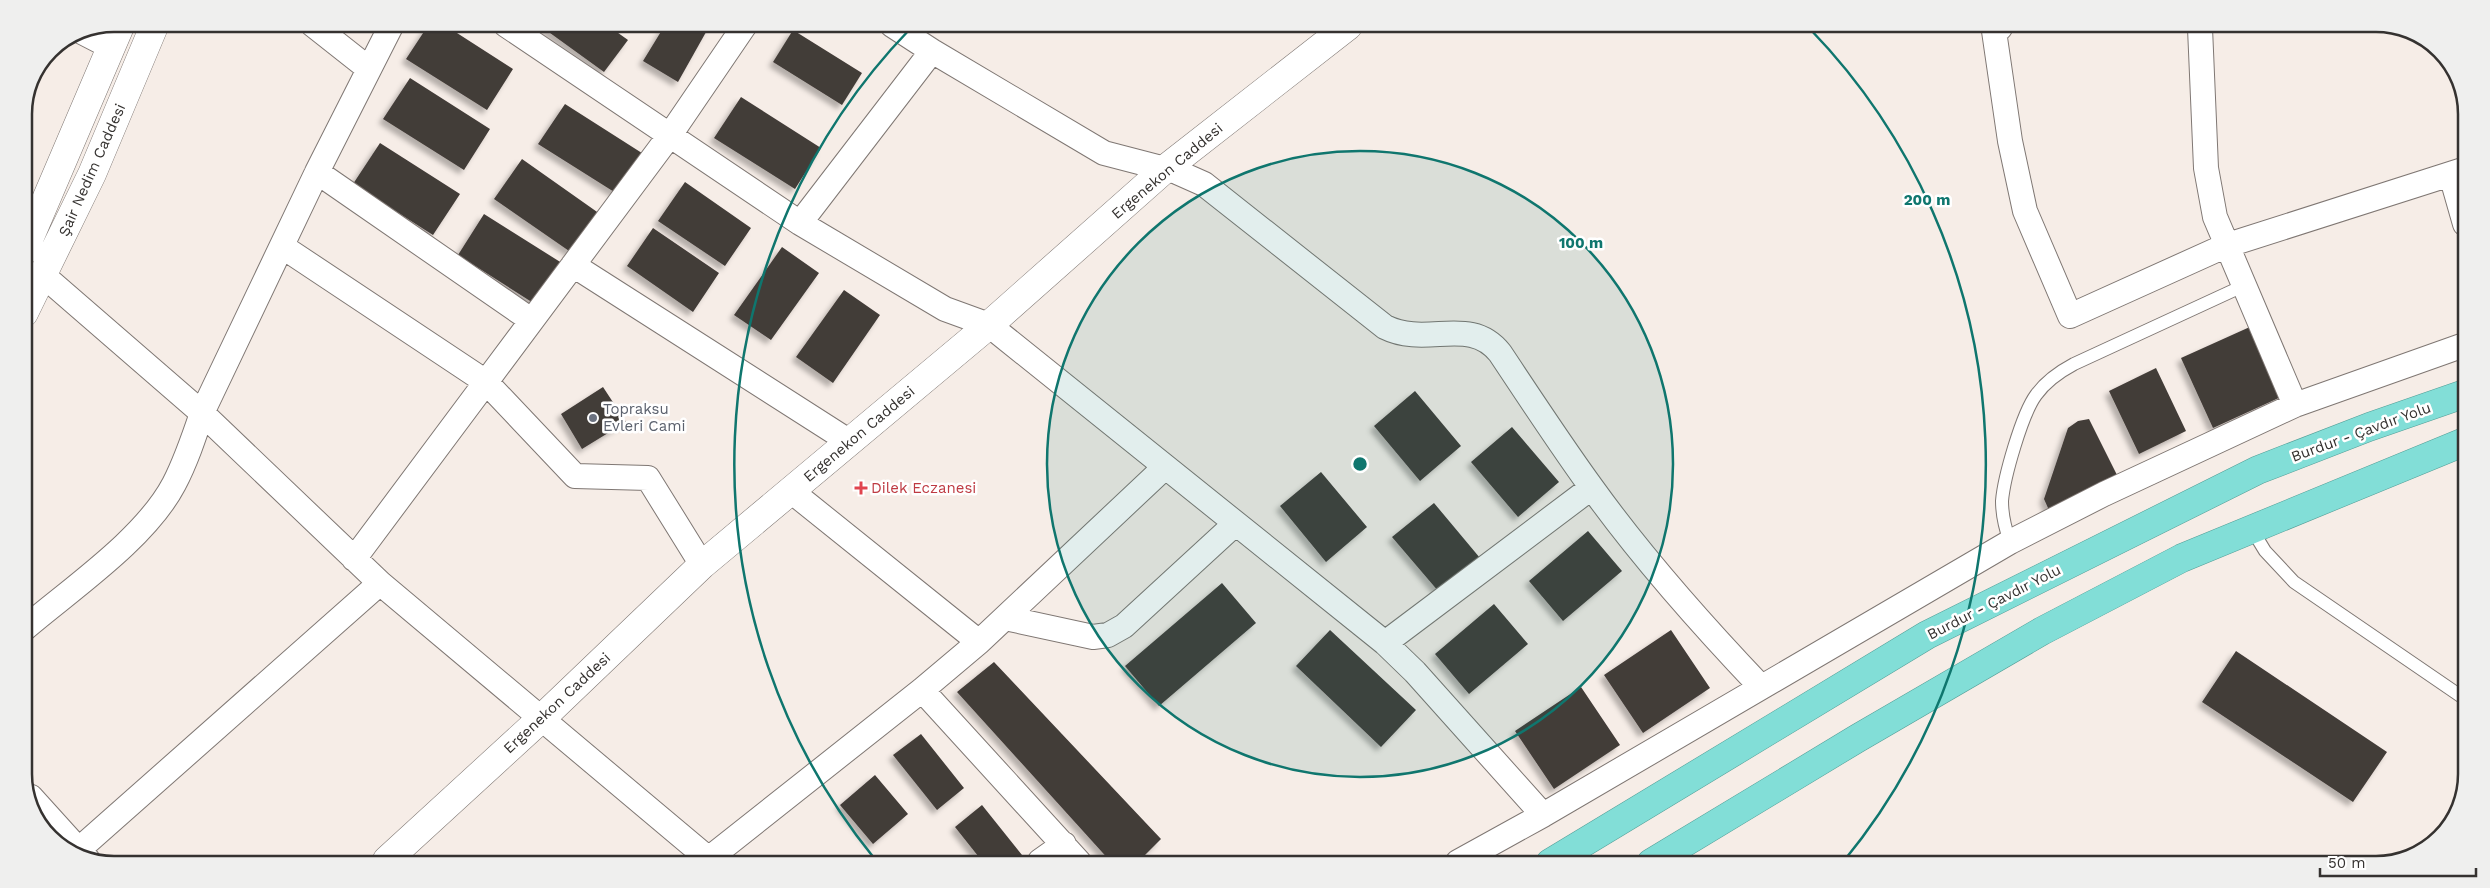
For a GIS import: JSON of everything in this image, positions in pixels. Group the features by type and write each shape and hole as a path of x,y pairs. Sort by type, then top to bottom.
{"highway":[{"name":"Burdur - Çavdır Yolu","path":"1560,856 1927,635 2258,470 2370,427 2457,396"},
{"path":"1663,856 1858,738 2042,631 2182,558 2458,445"}],"street":[{"name":"Şair Nedim Caddesi","path":"32,298 92,174 152,32"},
{"path":"322,32 369,69"},
{"path":"33,622 122,547 151,518 174,485 188,455 202,412 283,247 317,172 388,32"},
{"path":"518,32 800,222 945,309 989,325 1235,524 1385,642 1415,672 1543,815"},
{"path":"354,559 670,135 740,32"},
{"path":"903,32 1104,152 1189,177 1218,194 1385,327 1414,336 1470,334 1488,341 1500,353 1591,488 1661,576 1761,687"},
{"name":"Ergenekon Caddesi","path":"391,856 543,717 702,565 989,325 1165,169 1340,32"},
{"path":"1994,32 2012,149 2025,211 2070,316 2225,246 2457,172"},
{"path":"2200,32 2206,168 2215,217 2225,246 2295,405"},
{"path":"32,232 116,35"},
{"path":"800,222 932,51"},
{"path":"317,172 531,320"},
{"path":"283,247 486,382 575,476 648,478 702,565"},
{"path":"573,265 850,442"},
{"path":"44,276 202,412 380,583 543,717 704,856"},
{"path":"1469,856 1543,815 2010,542 2139,477 2295,405 2457,346"},
{"path":"714,856 922,690 979,642 1165,467"},
{"path":"1385,642 1591,488"},
{"path":"791,491 979,642"},
{"path":"1005,618 1094,637 1108,635 1124,626 1235,524"},
{"path":"85,850 380,583"},
{"path":"922,690 1072,853"},
{"path":"40,807 72,844"}],"lane":[{"path":"2010,542 2002,514 2005,484 2024,417 2042,388 2051,378 2074,364 2243,286"},
{"path":"2251,528 2265,551 2294,582 2458,695"}],"building":[{"path":"424,32 455,32 513,69 487,110 406,59"},
{"path":"549,32 617,32 628,40 604,72"},
{"path":"661,32 706,32 678,82 643,61"},
{"path":"792,32 796,32 862,73 842,105 773,62"},
{"path":"410,78 490,129 464,170 383,119"},
{"path":"741,97 821,148 795,189 714,138"},
{"path":"565,104 645,155 619,195 538,144"},
{"path":"380,143 460,194 433,235 353,184"},
{"path":"522,159 600,214 572,253 494,199"},
{"path":"685,182 751,228 725,266 658,221"},
{"path":"484,214 565,265 538,306 458,255"},
{"path":"653,228 719,273 693,312 627,266"},
{"path":"782,247 819,273 771,340 734,315"},
{"path":"844,290 880,315 833,383 796,357"},
{"path":"2252,326 2283,396 2213,428 2181,358"},
{"path":"2156,368 2186,431 2139,454 2109,391"},
{"name":"Topraksu Evleri Cami","path":"603,387 626,422 582,449 561,414"},
{"path":"1415,391 1461,446 1420,481 1374,426"},
{"path":"2089,419 2121,483 2052,517 2044,499 2068,428 2078,421"},
{"path":"1512,427 1559,482 1518,517 1471,462"},
{"path":"1321,472 1367,527 1326,562 1280,506"},
{"path":"1434,503 1480,558 1439,592 1392,537"},
{"path":"1588,531 1622,571 1563,621 1529,581"},
{"path":"1222,583 1256,623 1159,706 1125,666"},
{"path":"1494,604 1528,644 1469,694 1435,654"},
{"path":"1330,630 1416,710 1381,747 1296,666"},
{"path":"1671,630 1710,688 1643,733 1604,675"},
{"path":"2236,651 2387,752 2353,802 2202,702"},
{"path":"994,662 1161,839 1144,856 1106,856 957,692"},
{"path":"1581,687 1620,745 1554,789 1515,731"},
{"path":"921,734 964,788 937,810 893,755"},
{"path":"875,775 908,814 873,844 840,805"},
{"path":"982,805 1023,856 978,856 955,827"}],"place":[{"name":"Topraksu Evleri Cami","path":"593,418"},
{"name":"Dilek Eczanesi","path":"861,488"}]}
